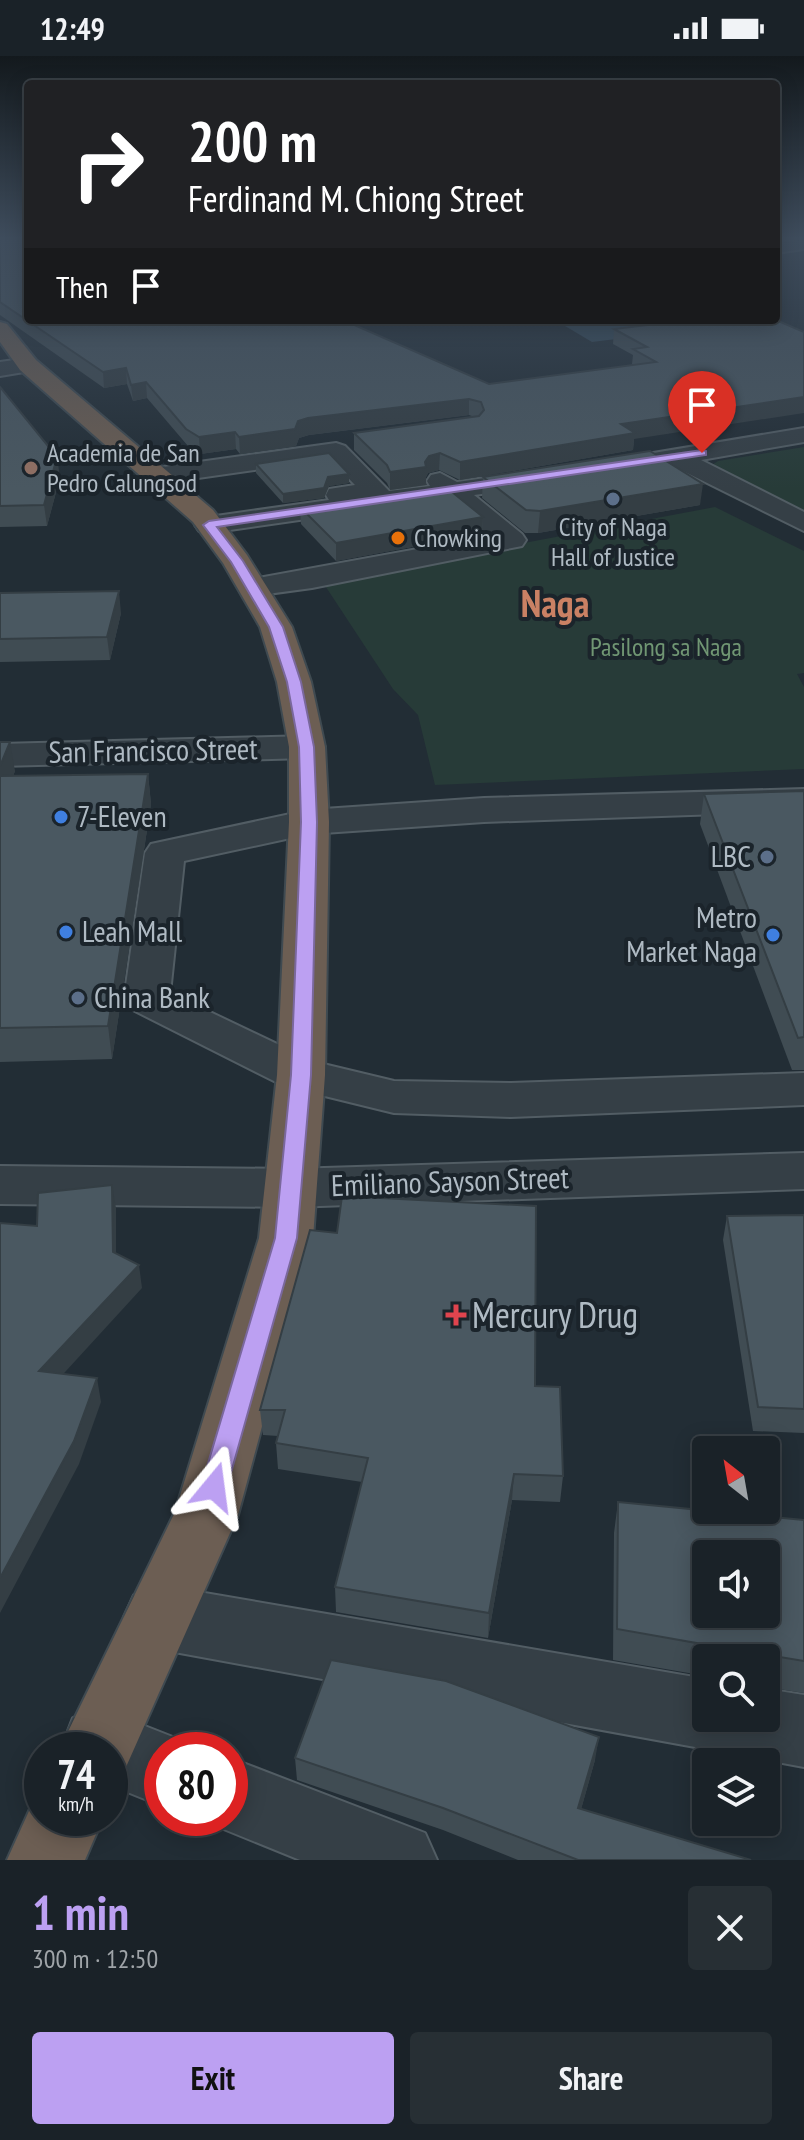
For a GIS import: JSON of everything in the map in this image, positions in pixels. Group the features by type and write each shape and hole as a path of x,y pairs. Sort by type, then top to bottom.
{"highway":[{"path":"0,328 28,365 206,520 253,587 276,627 294,682 307,747 309,822 301,1075 286,1238 206,1515 158,1617 125,1732"},
{"path":"46,1860 57,1836"}],"street":[{"path":"0,369 28,365"},
{"path":"206,520 445,485 579,473 804,435"},
{"path":"151,472 360,439"},
{"path":"151,472 336,451 376,491 206,520"},
{"path":"676,458 804,523"},
{"path":"253,587 312,579 512,540 445,485"},
{"name":"San Francisco Street","path":"0,755 307,747"},
{"path":"804,800 484,810 309,822 165,853 147,999 301,1075 394,1097 511,1100 804,1089"},
{"name":"Emiliano Sayson Street","path":"0,1185 292,1188 804,1171"},
{"path":"158,1617 692,1712"},
{"path":"780,1727 804,1731"},
{"path":"248,1802 398,1860"}],"green space":[{"path":"804,447 804,510 712,465 718,461"},
{"name":"Pasilong sa Naga","path":"715,507 804,551 804,673 797,674 804,687 804,769 435,785 418,715 393,689 322,581"}],"water":[{"path":"562,324 738,324 592,342"}],"building":[{"path":"780,322 804,332 804,397 621,424 635,433 460,462 440,453 429,456 426,467 390,472 387,465 354,433 479,416 484,410 481,402 469,399 308,418 298,421 295,429 239,437 235,432 199,437 186,429 146,382 131,385 126,368 103,372 32,324 352,324 489,384 656,362 633,349 647,347 614,329 656,324"},
{"path":"0,387 57,457 44,505 0,506"},
{"path":"650,451 703,484 540,511 526,510 483,477"},
{"path":"329,453 349,474 328,477 324,488 283,494 256,464"},
{"path":"447,488 483,517 336,543 300,507"},
{"path":"119,591 107,637 0,639 0,593"},
{"path":"0,742 10,742 0,766"},
{"name":"Leah Mall","path":"148,774 108,1026 0,1028 0,776"},
{"name":"Metro Market Naga","path":"804,791 804,1037 798,1038 704,794"},
{"path":"112,1185 113,1252 139,1265 39,1371 97,1378 74,1441 0,1578 0,1223 37,1226 38,1193"},
{"path":"342,1196 536,1206 535,1386 560,1387 563,1476 514,1474 489,1613 335,1587 368,1458 276,1443 285,1410 260,1410 310,1230 337,1233"},
{"path":"804,1215 804,1409 758,1407 727,1216"},
{"path":"618,1502 692,1509 692,1524 780,1524 780,1518 804,1520 804,1661 780,1657 780,1644 702,1644 617,1629"},
{"path":"331,1660 446,1681 599,1737 578,1808 751,1860 578,1860 443,1808 295,1758"}],"place":[{"name":"Academia de San Pedro Calungsod","path":"31,468"},
{"name":"City of Naga Hall of Justice","path":"613,499"},
{"name":"Chowking","path":"398,538"},
{"name":"7-Eleven","path":"61,817"},
{"name":"LBC","path":"767,857"},
{"name":"Leah Mall","path":"66,932"},
{"name":"Metro Market Naga","path":"773,935"},
{"name":"China Bank","path":"78,998"},
{"name":"Mercury Drug","path":"456,1315"}],"district":[{"name":"Naga","path":"555,604"}],"route":[{"path":"214,1487 286,1238 301,1075 309,822 307,747 294,682 276,627 237,561 209,525 453,492 702,453"}]}
